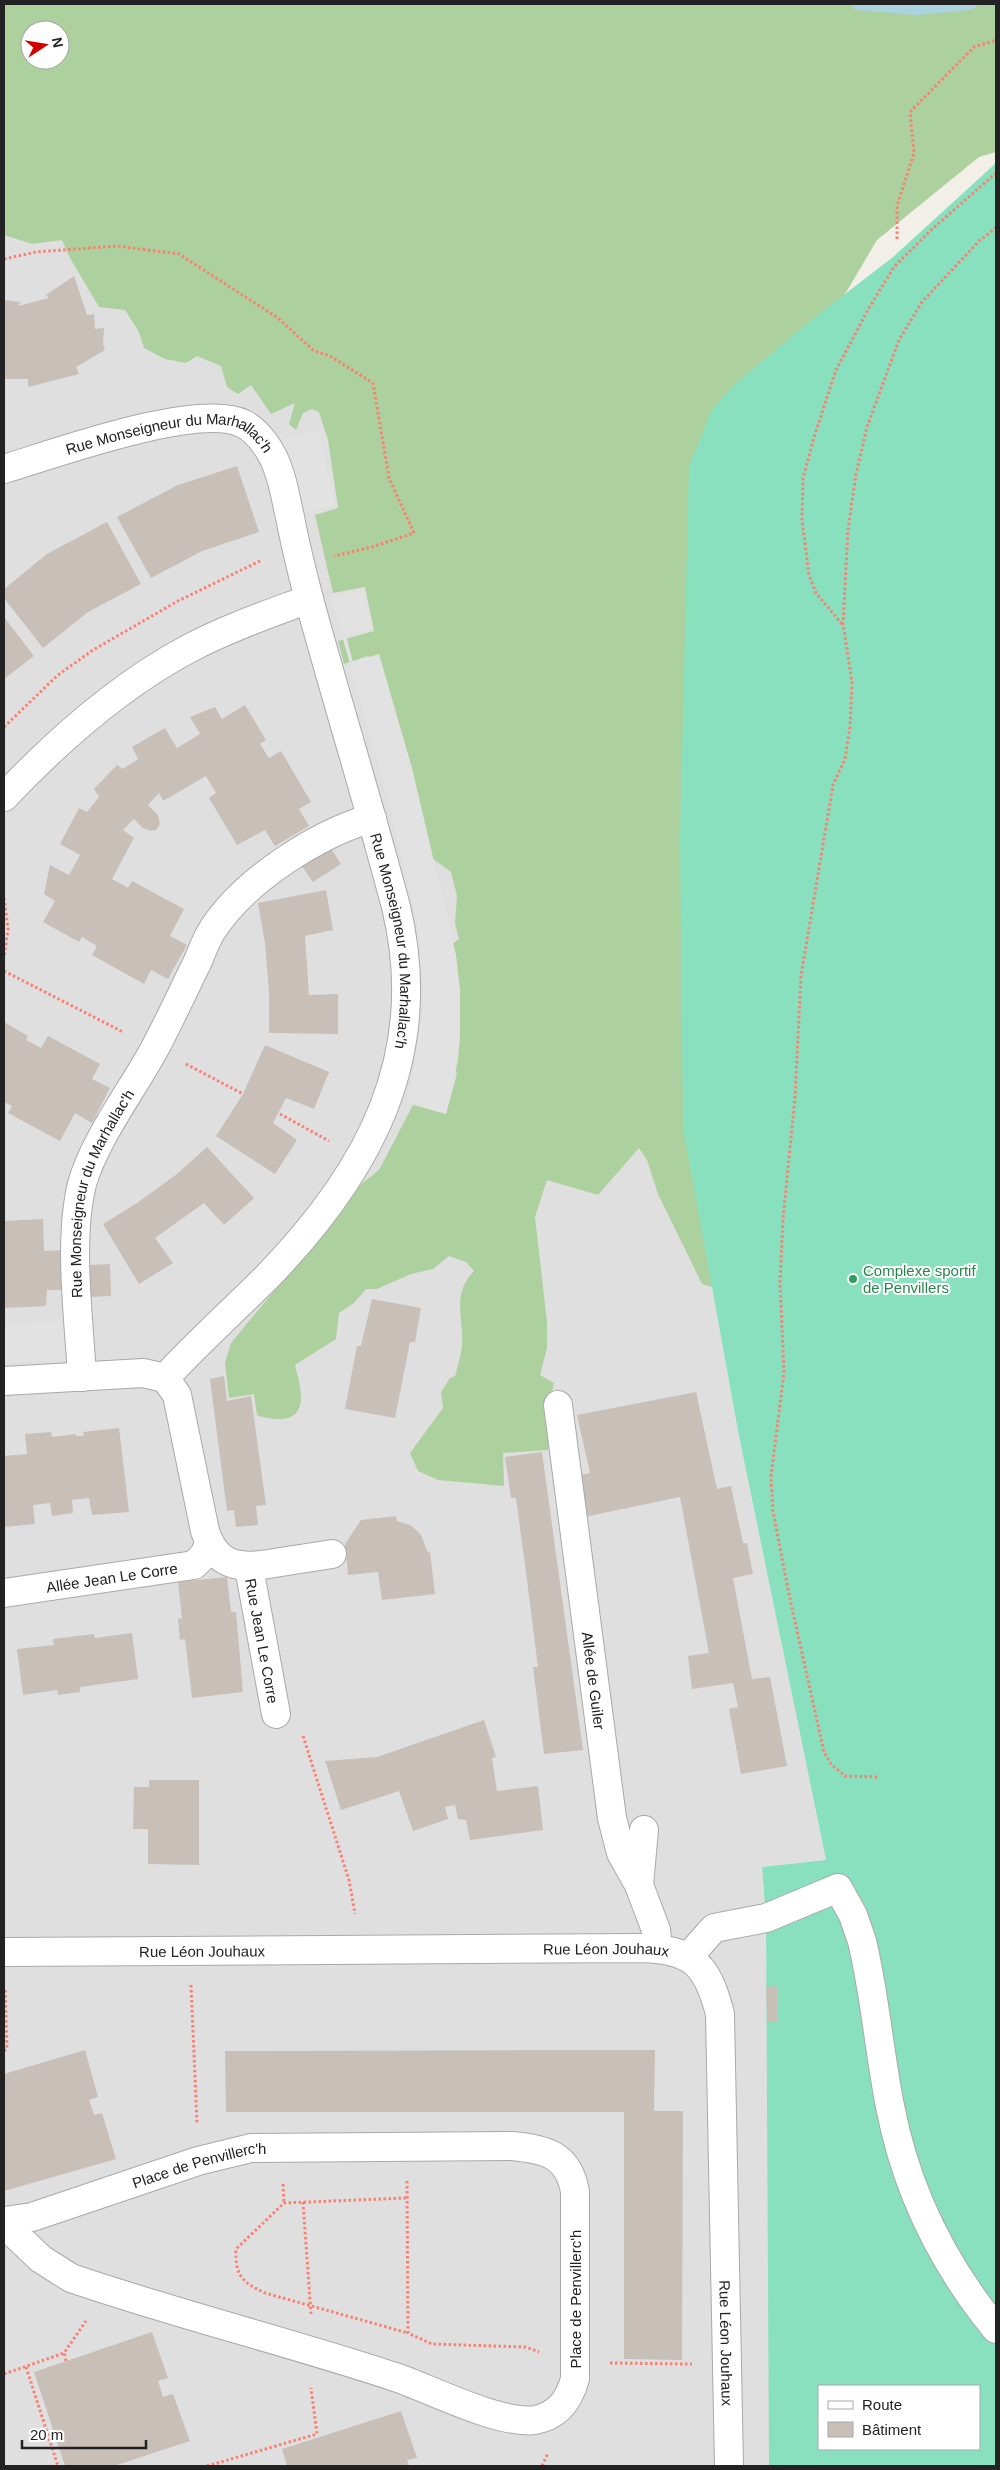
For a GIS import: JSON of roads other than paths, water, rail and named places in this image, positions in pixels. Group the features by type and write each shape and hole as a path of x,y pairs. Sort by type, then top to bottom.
{"street":[{"name":"Rue Monseigneur du Marhallac'h","path":"4,469 160,424 195,418 224,418 245,424 264,444 274,458 282,482 309,599 372,818 402,931 407,978 407,1004 398,1061 389,1096 360,1158 335,1198 292,1250 165,1378"},
{"path":"4,797 77,727 134,682 191,648 309,599"},
{"name":"Rue Monseigneur du Marhallac'h","path":"82,1377 76,1262 79,1203 86,1174 110,1124 155,1048 213,929 230,908 246,892 285,862 338,830 372,818"},
{"path":"4,1381 143,1373 165,1378 177,1395 180,1405 209,1544 226,1561 249,1568 332,1554"},
{"name":"Allée de Guiler","path":"558,1404 612,1818 621,1853 639,1886 656,1930 658,1948"},
{"name":"Allée Jean Le Corre","path":"4,1593 194,1565 204,1555 209,1544"},
{"name":"Rue Jean Le Corre","path":"249,1568 276,1714"},
{"path":"639,1886 644,1830"},
{"path":"689,1956 714,1928 766,1918 838,1888 853,1916 862,1941 890,2108 923,2215 957,2279 996,2329"},
{"name":"Rue Léon Jouhaux","path":"4,1952 658,1948 689,1956 711,1984 720,2014 729,2466"},
{"name":"Place de Penvillerc'h","path":"512,2146 547,2152 560,2159 566,2167 572,2176 575,2192 575,2379 566,2402 557,2410 534,2420 504,2416 397,2378 71,2278 54,2268 4,2223 32,2217 198,2161 257,2148 512,2146"}],"waterway":[{"path":"857,4 917,9 971,4"}],"place":[{"name":"Complexe sportif de Penvillers","path":"853,1279"}]}
